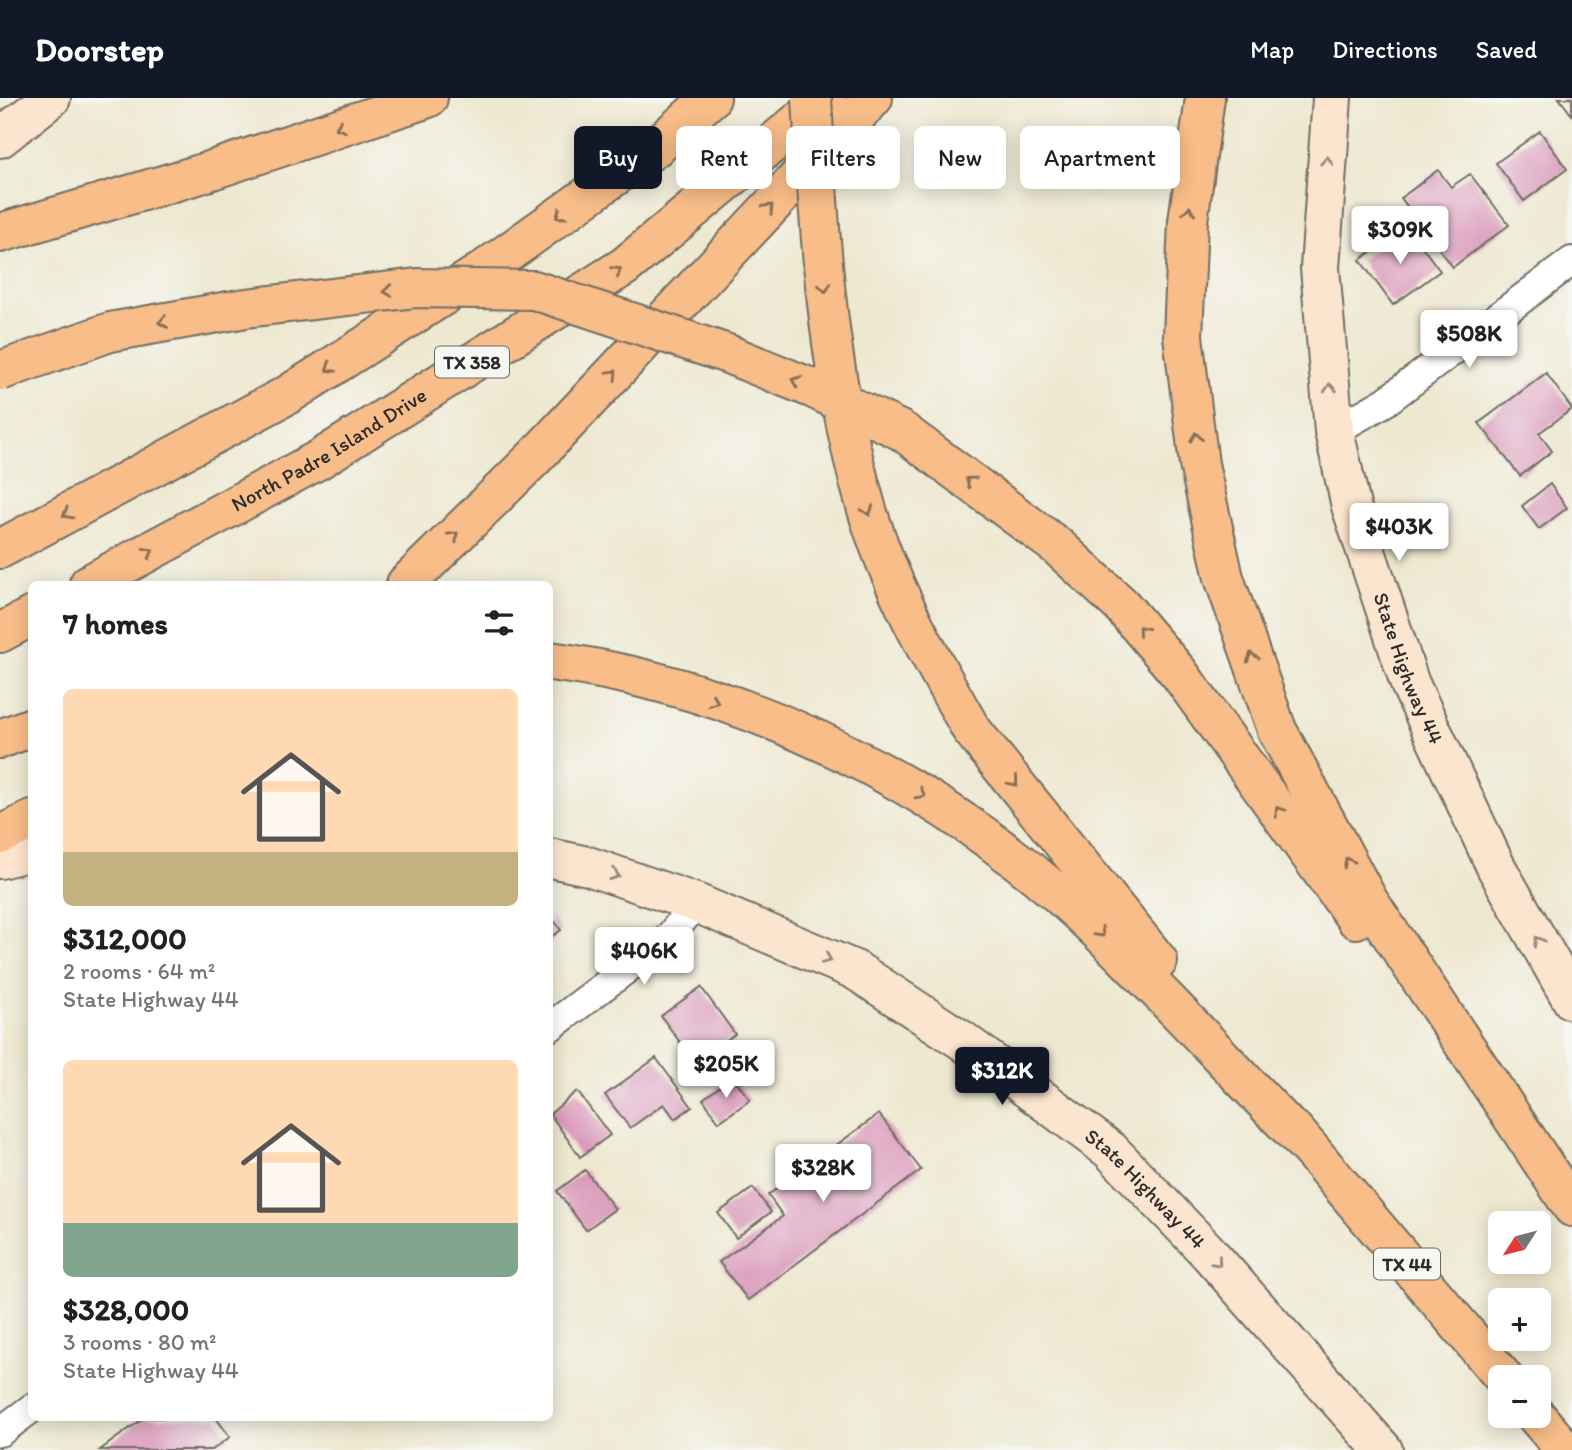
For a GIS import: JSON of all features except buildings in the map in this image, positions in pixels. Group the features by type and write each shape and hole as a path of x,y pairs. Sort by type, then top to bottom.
{"highway":[{"path":"0,233 197,175 428,98"},
{"path":"0,549 289,394 492,264 656,147 711,98"},
{"path":"812,98 820,245 843,416 866,505 903,603 971,729 1311,1150"},
{"name":"North Padre Island Drive","path":"95,581 320,459 625,266 827,98"},
{"path":"409,581 535,457 873,98"},
{"path":"1205,98 1188,221 1183,335 1199,464 1224,578 1277,730 1368,900 1572,1207"},
{"path":"0,371 110,332 246,308 417,288 534,290 728,354 814,389 902,430 1057,547 1121,605 1180,673 1572,1228"},
{"path":"0,633 28,618"},
{"path":"553,662 649,681 777,722 941,804 1092,925 1311,1150"},
{"path":"0,739 28,728"},
{"path":"0,835 28,822"},
{"name":"TX 44","path":"1311,1150 1493,1365"},
{"path":"1546,1428 1565,1450"}],"main road":[{"path":"0,138 51,98"},
{"name":"State Highway 44","path":"1332,98 1320,268 1334,431 1351,506 1410,684 1496,867 1572,1000"},
{"path":"0,859 28,852"},
{"name":"State Highway 44","path":"553,859 588,866 696,902 855,970 963,1041 1110,1150 1206,1250 1383,1450"}],"street":[{"path":"1334,431 1385,402 1572,261"},
{"path":"553,1025 669,937 696,902"},
{"path":"0,1432 28,1412"}]}
